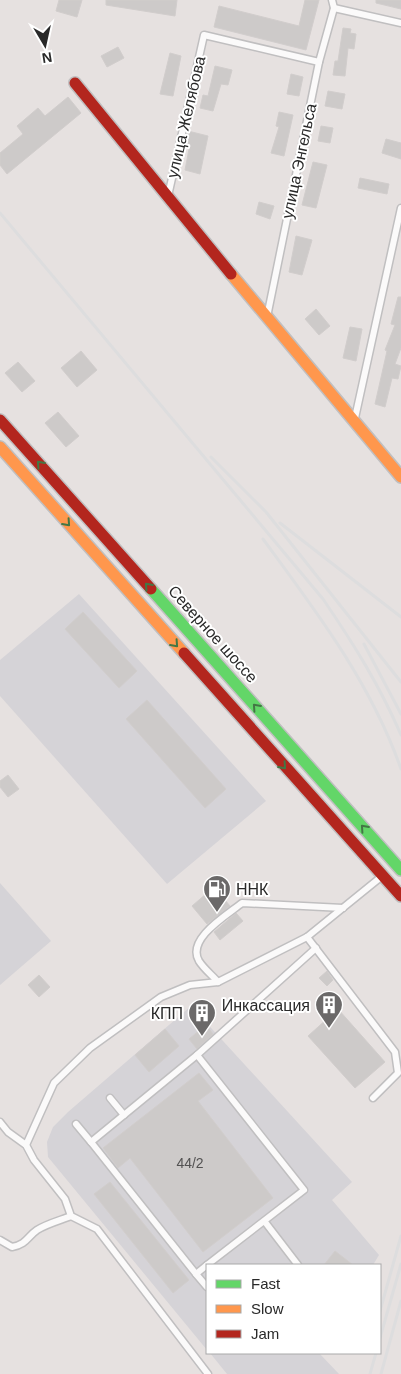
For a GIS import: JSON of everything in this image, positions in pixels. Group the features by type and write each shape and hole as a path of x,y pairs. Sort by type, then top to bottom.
{"main road":[{"path":"75,83 168,199 401,477"},
{"name":"Северное шоссе","path":"0,420 398,868"},
{"path":"12,433 0,446 401,896"}],"lane":[{"path":"332,0 334,8 401,23"},
{"name":"улица Энгельса","path":"267,316 319,62 334,8"},
{"name":"улица Желябова","path":"168,199 204,35 319,62"},
{"path":"354,422 401,208"},
{"path":"26,1145 54,1083 90,1048 162,997 190,985 218,982 307,937 382,876 398,868"},
{"path":"218,982 198,960 196,947 202,935 242,903 343,908"},
{"path":"307,937 395,1052 398,1073 373,1098"},
{"path":"91,1142 196,1055 316,948"},
{"path":"196,1055 304,1190 208,1264"},
{"path":"110,1098 124,1115"},
{"path":"0,1122 8,1132 26,1145 34,1160 65,1200 71,1216 97,1229 208,1374"},
{"path":"76,1124 206,1286"},
{"path":"0,1240 12,1248 18,1246 26,1242 38,1230 71,1216"},
{"path":"265,1222 297,1264"},
{"path":"196,1274 206,1266"}],"shaded area":[{"path":"79,594 266,801 167,884 0,696 0,660"},
{"path":"0,883 51,941 0,985"},
{"path":"191,1006 352,1182 332,1200 379,1255 374,1264 206,1264 206,1349 48,1157 47,1142 53,1127"},
{"path":"211,1354 320,1354 339,1374 227,1374"}],"building":[{"path":"59,0 82,0 77,17 56,11"},
{"path":"106,0 177,0 175,16 106,5"},
{"path":"305,0 319,0 306,50 214,27 219,6 299,26"},
{"path":"376,0 401,0 401,9 376,3"},
{"path":"343,28 351,29 350,33 356,34 354,49 348,48 345,76 333,75 335,61 338,61"},
{"path":"118,47 124,58 107,67 101,56"},
{"path":"170,53 181,56 173,96 160,94"},
{"path":"215,66 232,70 228,85 221,84 213,111 200,108 203,95 208,96"},
{"path":"291,74 303,77 299,96 287,94"},
{"path":"328,91 345,94 342,109 325,106"},
{"path":"68,97 81,113 7,174 0,165 0,153 23,134 17,126 38,108 45,116"},
{"path":"279,112 293,115 284,156 271,153 279,127 276,126"},
{"path":"321,126 333,128 330,143 318,141"},
{"path":"188,131 208,136 200,174 185,170 189,149 184,147"},
{"path":"386,139 401,143 401,159 382,153"},
{"path":"313,162 327,165 316,208 302,205"},
{"path":"360,178 389,184 387,194 358,188"},
{"path":"259,202 274,206 270,219 256,214"},
{"path":"296,236 312,240 302,275 289,272"},
{"path":"398,297 401,297 401,348 395,364 401,366 398,379 392,378 385,407 375,404 387,351 385,350 395,325 391,324"},
{"path":"316,309 330,326 319,335 305,319"},
{"path":"350,327 362,329 356,361 343,358"},
{"path":"81,351 97,370 77,387 61,368"},
{"path":"18,362 35,381 22,392 5,373"},
{"path":"58,412 79,436 66,447 45,423"},
{"path":"83,612 137,671 119,688 65,629"},
{"path":"147,700 226,789 205,808 126,719"},
{"path":"8,775 19,789 8,797 0,787 0,781"},
{"path":"214,887 230,906 207,924 192,906"},
{"path":"236,913 243,921 220,940 214,932"},
{"path":"327,971 333,980 327,986 319,978"},
{"path":"39,975 50,987 39,997 28,985"},
{"path":"338,1009 385,1062 355,1088 308,1036"},
{"name":"КПП","path":"206,1025 213,1034 197,1049 189,1039"},
{"path":"165,1029 179,1046 149,1072 135,1055"},
{"path":"199,1073 213,1090 198,1101 273,1198 203,1252 130,1158 118,1168 103,1148"},
{"path":"110,1182 189,1280 173,1293 94,1194"},
{"path":"335,1251 352,1264 325,1264"}],"railway":[{"path":"0,213 323,599 365,665 401,735"},
{"path":"211,457 266,512 401,682"},
{"path":"280,523 401,617"},
{"path":"263,539 303,593 358,677 389,737 401,769"},
{"path":"364,644 401,714"},
{"path":"381,1307 401,1236"},
{"path":"381,1334 401,1264"},
{"path":"381,1374 401,1301"},
{"path":"370,1374 376,1354"}],"traffic: fast":[{"path":"151,589 401,870"}],"traffic: slow":[{"path":"231,274 401,477"},
{"path":"0,447 184,653"}],"traffic: jam":[{"path":"75,83 231,274"},
{"path":"0,420 151,589"},
{"path":"184,653 401,896"}],"place":[{"name":"ННК","path":"217,913"},
{"name":"Инкассация","path":"329,1029"},
{"name":"КПП","path":"202,1037"}]}
